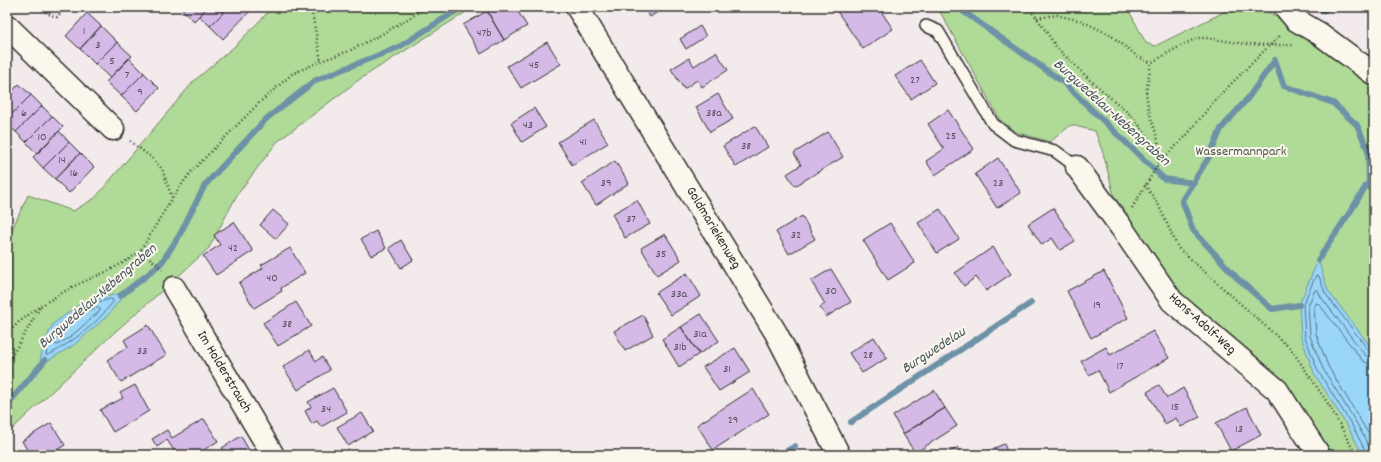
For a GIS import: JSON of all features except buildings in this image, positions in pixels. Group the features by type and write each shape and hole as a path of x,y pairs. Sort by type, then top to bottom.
{"street":[{"name":"Goldmariekenweg","path":"577,7 776,333 839,455"},
{"path":"1290,14 1374,74"},
{"path":"7,26 113,129"},
{"name":"Hans-Adolf-Weg","path":"1077,168 1121,227 1172,301 1277,390 1319,455"},
{"name":"Im Holderstrauch","path":"171,281 273,455"}],"lane":[{"path":"926,26 938,31 993,124 1014,140 1055,151 1077,168"}],"path":[{"path":"39,7 57,17 67,7"},
{"path":"311,7 321,61"},
{"path":"7,334 19,322 42,305 72,287 122,263 141,250 172,198 191,172 260,102 292,74 321,61 349,51 384,33 416,14 424,7"},
{"path":"1027,7 1037,18 1057,48 1090,80 1133,116 1153,144 1159,163"},
{"path":"1121,227 1159,163 1187,135 1215,100 1270,45 1290,14"},
{"path":"1037,18 1057,15 1081,21 1109,34 1137,56 1151,63"},
{"path":"1159,163 1158,140 1149,111 1146,93 1151,63 1174,49 1197,38 1246,44 1270,45"},
{"path":"113,129 152,158 162,169 172,198"},
{"path":"1145,185 1158,204 1178,248 1291,349 1329,405 1356,455"},
{"path":"141,250 171,281"},
{"path":"7,364 42,305"}],"green space":[{"path":"273,7 474,7 360,79 277,142 237,195 209,248 117,330 7,434 7,240 28,195 73,211 95,198 194,81 236,45"},
{"name":"Wassermannpark","path":"932,7 1127,7 1146,43 1155,46 1232,8 1264,9 1316,42 1374,85 1374,455 1323,455 1178,294 1132,227 1114,196 1103,153 1095,131 1071,125 1050,142 1016,132 1000,120 939,10"}],"water":[{"path":"1318,260 1328,291 1374,351 1374,455 1363,455 1349,429 1314,373 1301,337 1299,305"},
{"path":"126,292 107,316 74,345 39,366 44,343 53,324 83,302"}],"waterway":[{"name":"Burgwedelau-Nebengraben","path":"120,296 162,262 179,236 205,185 266,119 316,80 399,47 462,7"},
{"name":"Burgwedelau-Nebengraben","path":"957,7 1063,82 1164,179 1194,183"},
{"name":"Burgwedelau","path":"1322,11 1331,7"},
{"name":"Burgwedelau","path":"1275,60 1248,98 1221,129 1209,157 1182,200 1193,230 1237,278 1272,309 1299,305"},
{"path":"1275,60 1284,86 1333,103 1357,125 1368,150 1369,181 1318,260"},
{"name":"Burgwedelau","path":"851,422 1031,303"},
{"name":"Burgwedelau-Nebengraben","path":"7,405 45,360"},
{"name":"Burgwedelau","path":"780,455 795,446"}]}
